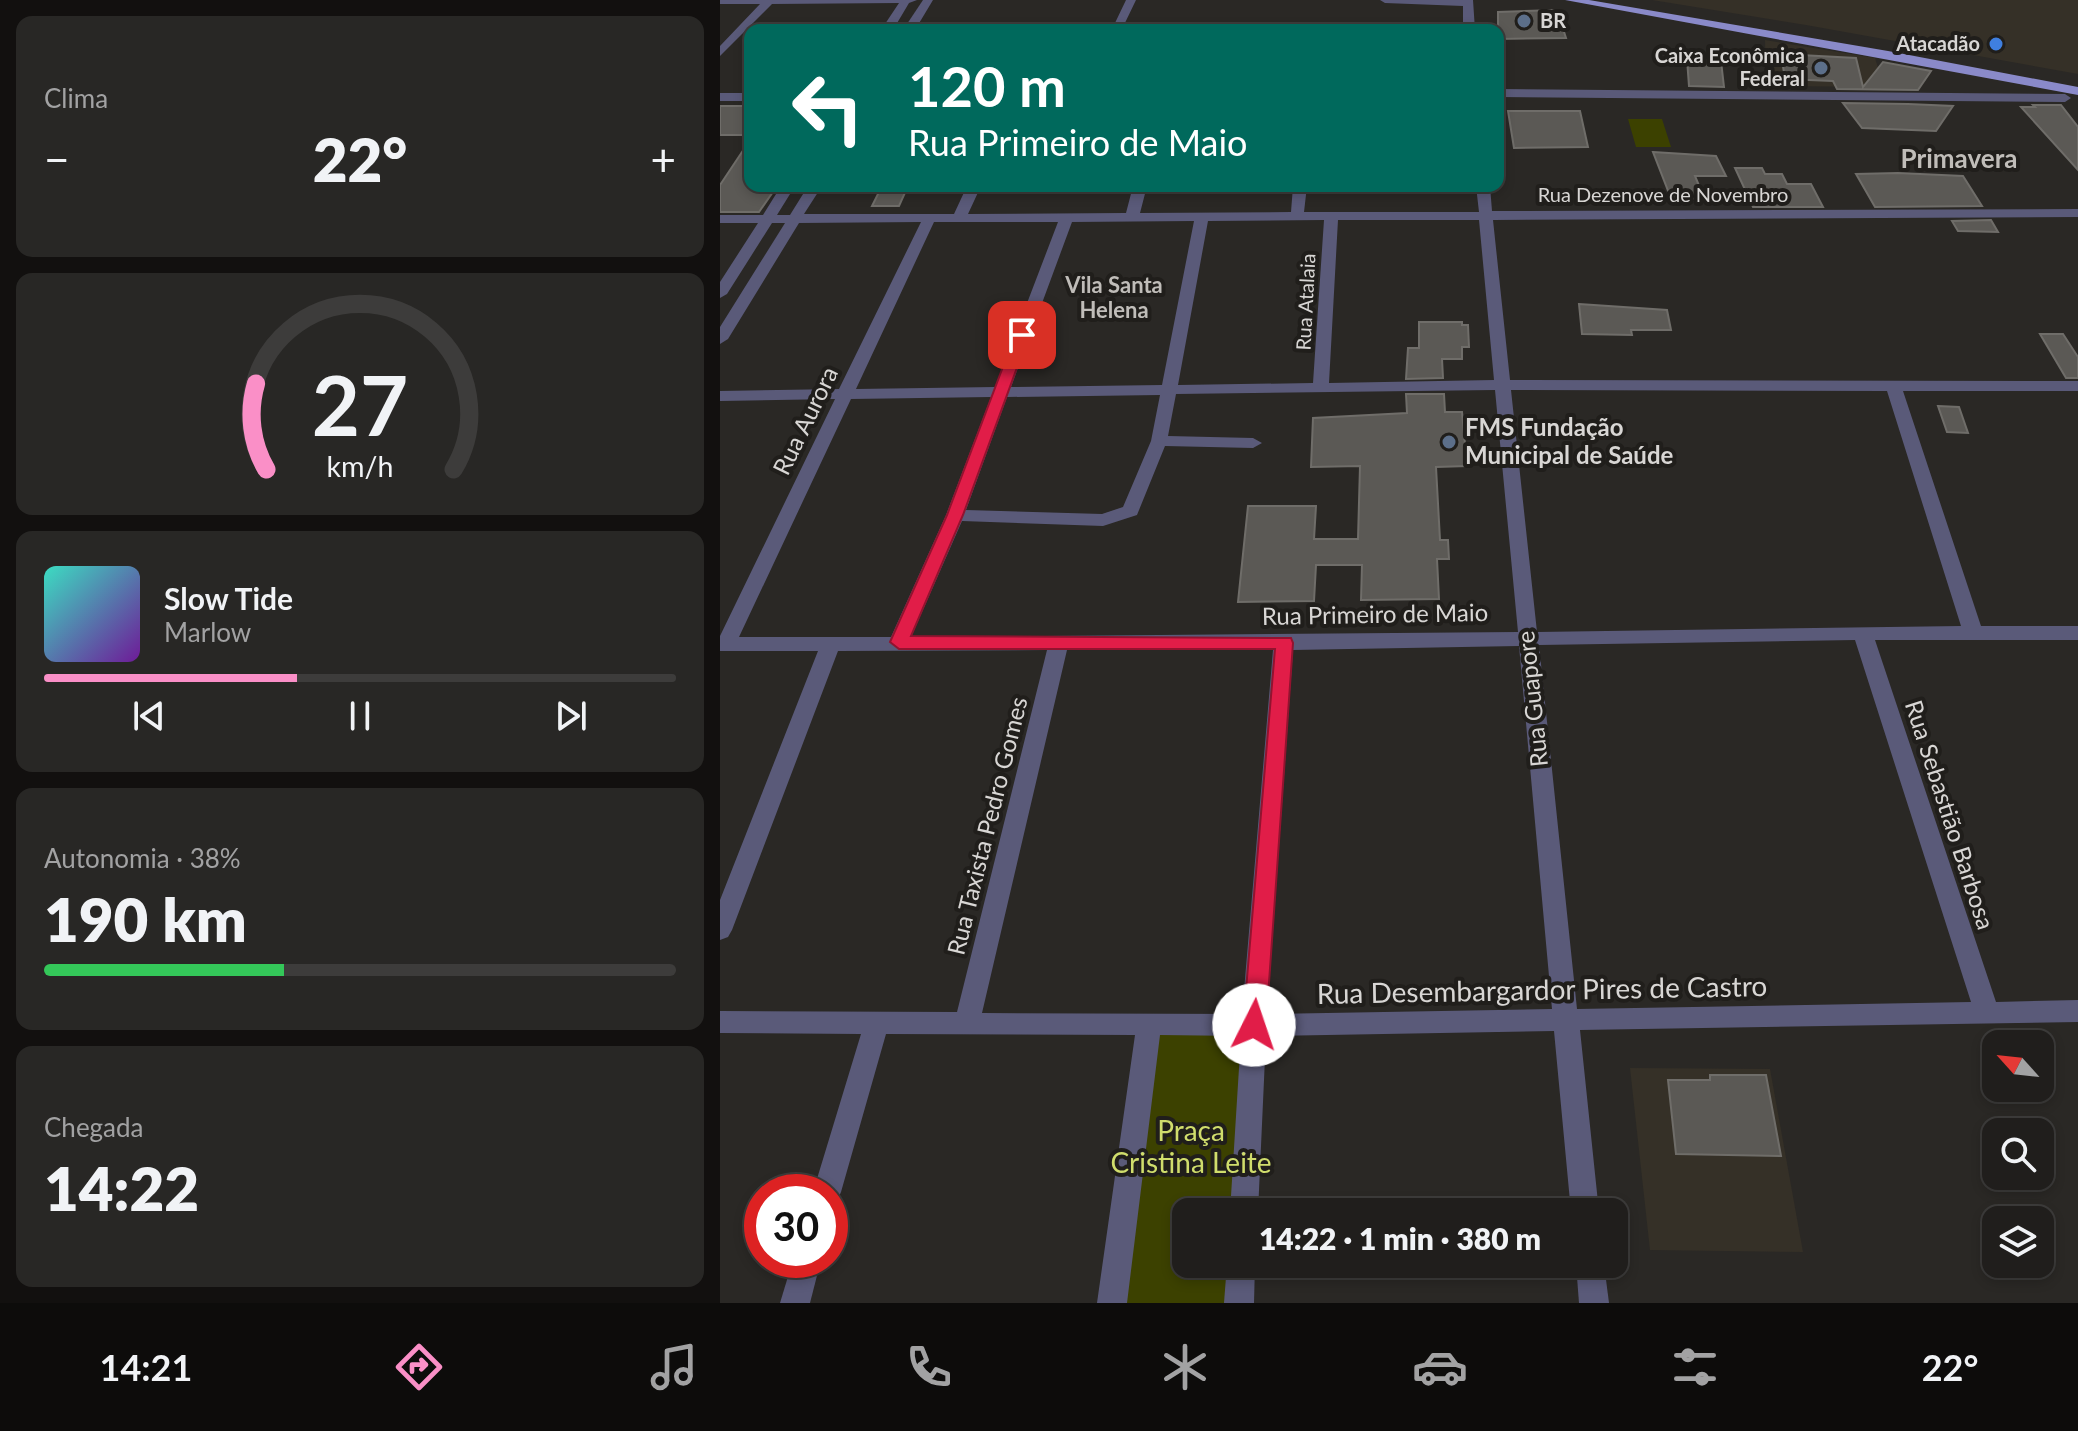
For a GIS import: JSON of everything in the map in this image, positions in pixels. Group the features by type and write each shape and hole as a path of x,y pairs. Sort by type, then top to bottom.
{"main road":[{"path":"1570,0 2078,91"},
{"path":"1630,0 2078,78"}],"street":[{"path":"720,1 908,0"},
{"path":"891,24 908,0"},
{"path":"913,24 928,0"},
{"path":"1119,24 1131,0"},
{"path":"1385,0 1468,1 1469,24"},
{"path":"747,24 769,1"},
{"path":"720,53 744,28"},
{"path":"1504,93 2068,102 2055,86"},
{"path":"720,97 744,97"},
{"path":"720,294 784,192"},
{"path":"720,339 811,192"},
{"path":"959,219 971,192"},
{"path":"1132,217 1138,192"},
{"path":"1297,218 1299,192"},
{"name":"Rua Guapore","path":"1484,192 1500,385 1584,1198"},
{"name":"Rua Dezenove de Novembro","path":"720,219 2078,213"},
{"name":"Rua Atalaia","path":"1321,389 1331,217"},
{"path":"899,642 955,515 1066,218"},
{"path":"955,515 1118,518 1131,511 1159,441 1202,218"},
{"name":"Rua Aurora","path":"723,644 929,219"},
{"path":"720,396 1500,385 2078,386"},
{"path":"1894,387 1973,632"},
{"path":"1159,441 1253,443"},
{"name":"Rua Primeiro de Maio","path":"723,644 1284,643 1973,632 2077,635"},
{"name":"Rua Sebastião Barbosa","path":"1863,633 1987,1012"},
{"path":"720,930 831,643"},
{"name":"Rua Taxista Pedro Gomes","path":"967,1021 1059,643"},
{"path":"1245,1198 1254,1025 1284,643"},
{"name":"Rua Desembargardor Pires de Castro","path":"720,1022 1254,1025 2078,1011"},
{"path":"832,1174 877,1021"},
{"path":"1112,1303 1149,1024"},
{"path":"795,1303 802,1278"},
{"path":"1239,1303 1240,1278"},
{"path":"1591,1278 1594,1303"}],"shaded area":[{"name":"Atacadão","path":"1652,0 2078,0 2078,74 1806,25"},
{"path":"1765,40 1875,58 1884,87 1766,86"},
{"path":"1630,1068 1770,1069 1803,1252 1650,1250"}],"green space":[{"path":"1628,119 1662,119 1671,147 1636,147"},
{"name":"Praça Cristina Leite","path":"1149,1024 1254,1025 1245,1198 1172,1198 1172,1278 1240,1278 1239,1303 1112,1303"}],"building":[{"path":"1557,10 1566,38 1504,39 1504,24 1498,24 1498,12"},
{"path":"1781,54 1856,58 1863,87 1883,62 1931,71 1918,90 1837,89 1833,81 1785,79"},
{"path":"1687,59 1721,61 1724,87 1689,86"},
{"path":"1843,103 1953,106 1936,131 1862,128"},
{"path":"2033,105 2061,105 2078,127 2078,170 2021,107 2035,107"},
{"path":"720,106 744,106 744,135 720,135"},
{"path":"1508,111 1580,111 1588,147 1514,148"},
{"path":"744,149 744,192 773,192 759,212 720,212 720,185"},
{"path":"1653,152 1716,156 1726,176 1695,176 1705,200 1672,201"},
{"path":"1735,168 1762,168 1765,174 1782,174 1787,184 1811,184 1823,207 1753,207"},
{"path":"1856,174 1963,176 1982,206 1875,207"},
{"path":"879,192 905,192 899,206 872,206"},
{"path":"1991,220 1998,232 1958,231 1952,221"},
{"path":"1579,304 1667,310 1671,330 1631,330 1632,335 1582,334"},
{"path":"1419,322 1462,322 1462,325 1468,325 1469,347 1462,347 1462,359 1442,359 1443,378 1406,379 1408,348 1419,348"},
{"path":"2040,334 2063,334 2078,357 2078,378 2066,378"},
{"path":"1406,394 1444,394 1445,412 1462,412 1467,466 1436,467 1440,540 1448,540 1449,559 1437,559 1439,599 1361,600 1362,565 1316,565 1314,601 1238,602 1248,506 1316,506 1314,539 1358,539 1360,466 1311,467 1313,418 1407,413"},
{"path":"1938,406 1959,407 1968,433 1947,432"},
{"path":"1710,1075 1766,1075 1781,1156 1676,1154 1668,1080 1710,1080"}],"place":[{"name":"BR","path":"1524,21"},
{"name":"Atacadão","path":"1996,44"},
{"name":"Caixa Econômica Federal","path":"1821,68"},
{"name":"FMS Fundação Municipal de Saúde","path":"1449,442"}],"district":[{"name":"Primavera","path":"1959,159"},
{"name":"Vila Santa Helena","path":"1114,298"}],"route":[{"path":"1022,335 955,515 899,642 1284,643 1254,1025"}]}
